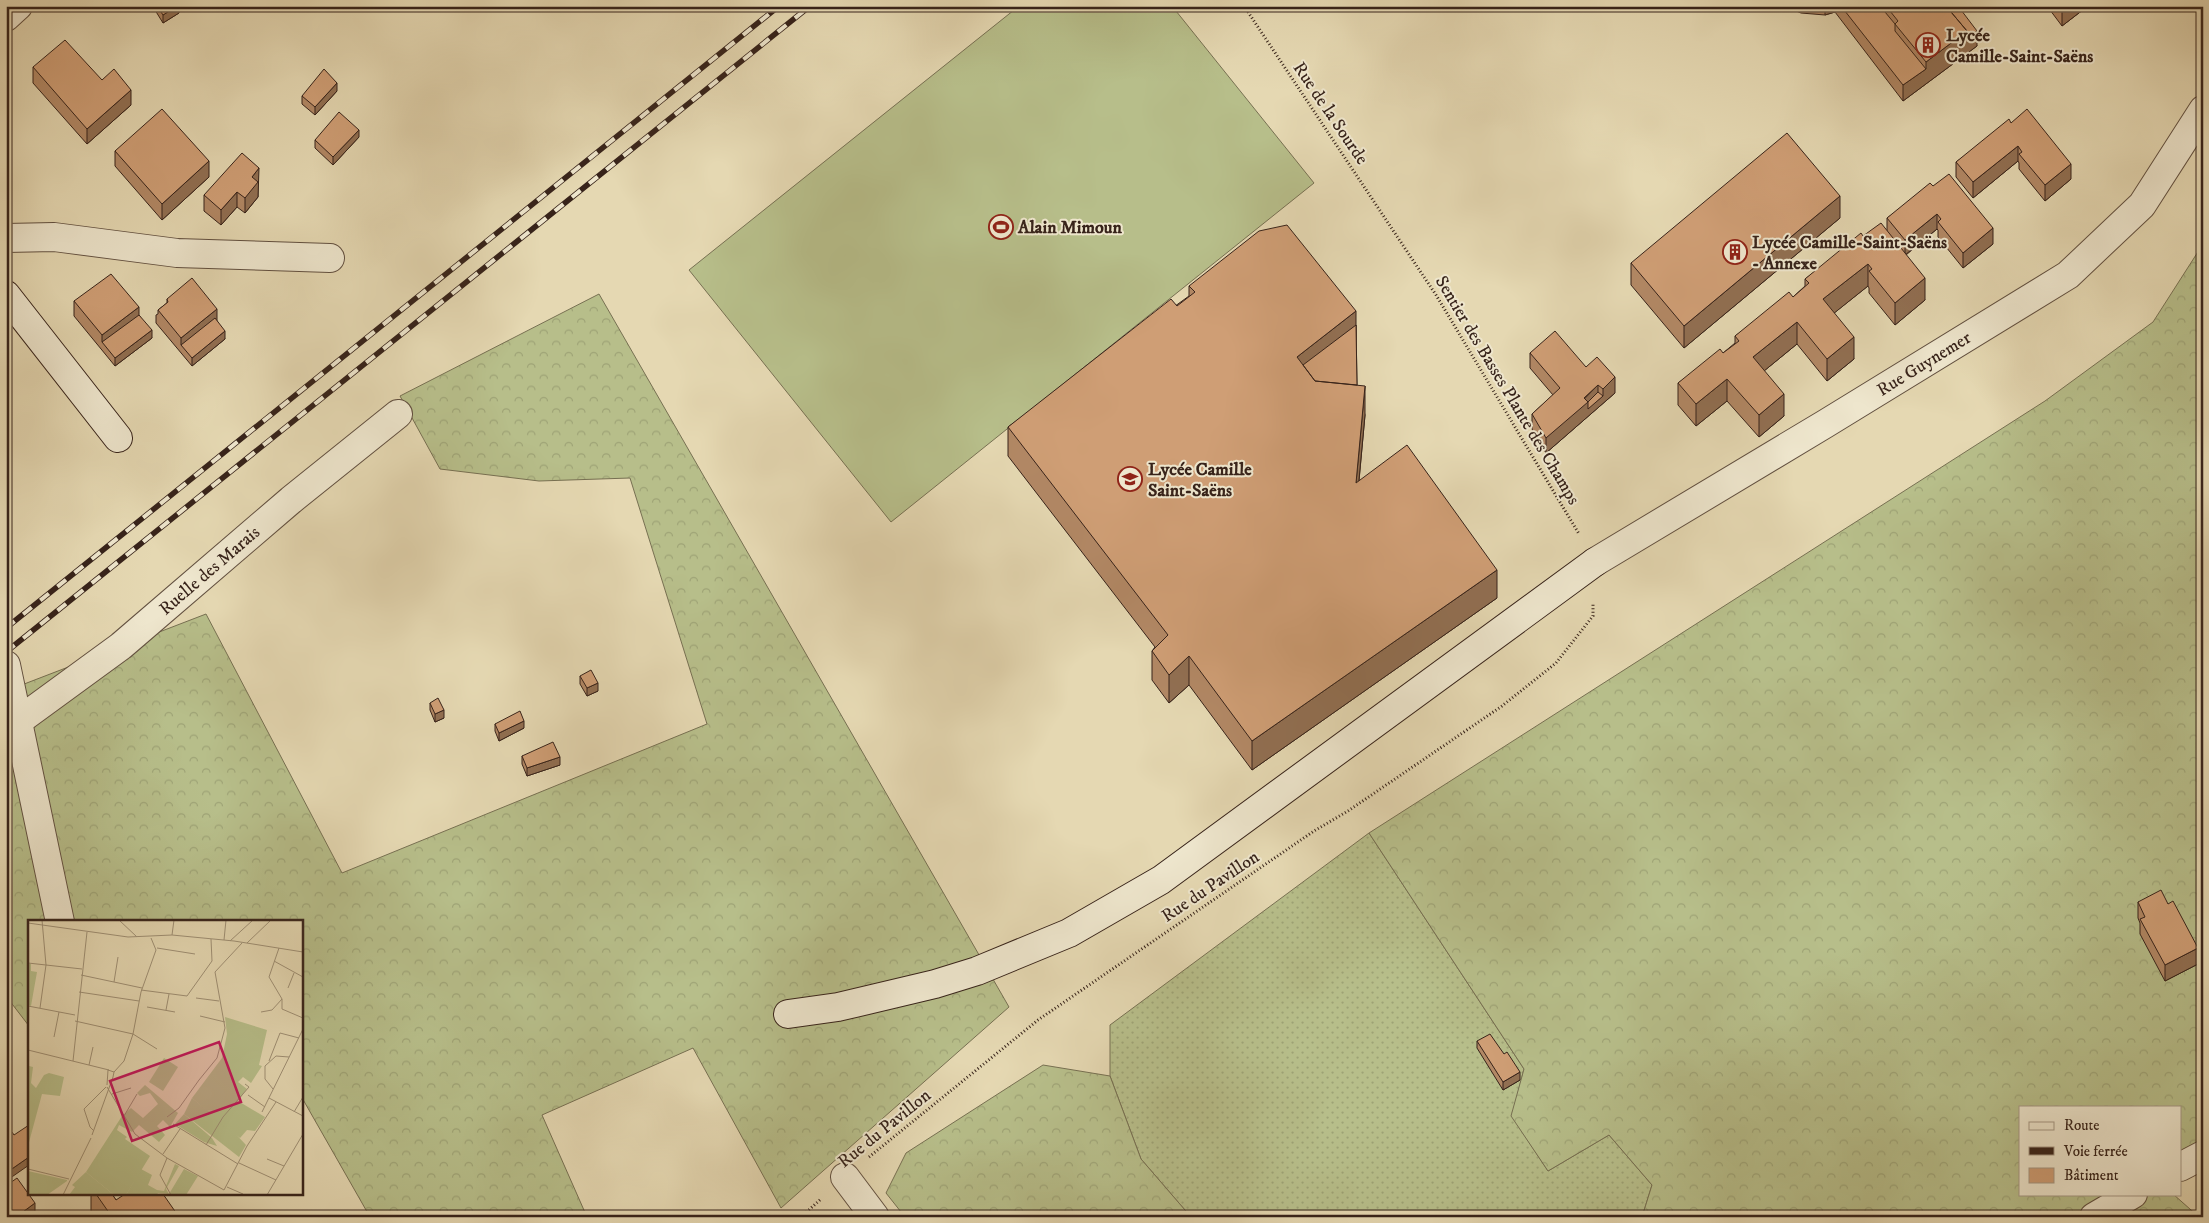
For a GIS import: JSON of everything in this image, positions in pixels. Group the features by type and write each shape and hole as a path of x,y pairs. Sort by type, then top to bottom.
{"street":[{"path":"6,17 18,6"},
{"name":"Rue Guynemer","path":"788,1014 838,1007 935,984 977,970 1069,934 1161,880 1595,562 2068,275 2142,205 2203,110"},
{"path":"6,238 54,237 177,253 330,258"},
{"path":"6,295 118,438"},
{"name":"Ruelle des Marais","path":"17,722 121,646 292,500 398,414"},
{"path":"7,668 60,920"},
{"path":"2182,1167 2203,1155"},
{"path":"845,1177 875,1217"},
{"path":"2094,1217 2130,1196"}],"path":[{"name":"Rue de la Sourde","path":"1244,6 1395,234"},
{"name":"Sentier des Basses Plante des Champs","path":"1395,234 1436,295 1595,562"},
{"name":"Rue du Pavillon","path":"801,1217 845,1177 1038,1020 1314,831 1348,811 1502,706 1556,663 1593,616 1595,562"}],"green space":[{"name":"Alain Mimoun","path":"1019,6 1172,6 1314,183 891,522 689,270"},
{"path":"2203,244 2203,1151 2182,1163 2182,1106 2019,1106 2019,1196 2175,1196 2199,1217 1642,1217 1652,1185 1609,1135 1548,1171 1511,1116 1524,1069 1369,833 2045,401 2153,322"},
{"path":"599,294 1009,1007 781,1208 693,1048 542,1115 587,1217 370,1217 302,1098 302,920 28,920 28,1025 6,996 6,691 206,614 342,873 707,724 630,478 539,481 440,469 400,396"},
{"path":"1369,833 1524,1069 1512,1116 1548,1171 1609,1135 1652,1185 1642,1217 1191,1217 1141,1159 1110,1076 1110,1025"},
{"path":"1043,1065 1110,1076 1141,1159 1191,1217 905,1217 886,1193 906,1153"}],"building":[{"path":"157,6 177,6 163,15"},
{"path":"1841,6 1880,6 1895,24 1895,31 1926,69 1903,85"},
{"path":"1886,6 1946,6 1967,31 1926,62 1895,24 1898,21"},
{"path":"1946,6 1958,6 1977,31 1967,38 1967,31"},
{"path":"65,40 102,80 114,69 131,90 87,129 33,67"},
{"path":"324,69 337,83 315,107 302,96"},
{"path":"162,109 209,161 162,204 115,151"},
{"path":"2027,109 2071,164 2045,185 2019,154 2022,152 2018,146 1973,182 1956,162 2009,119 2011,123"},
{"path":"339,112 359,130 333,157 315,140"},
{"name":"Lycée Camille-Saint-Saëns - Annexe","path":"1787,133 1840,196 1684,326 1631,263"},
{"path":"242,153 259,168 252,177 258,182 245,198 237,192 221,210 204,195"},
{"path":"1949,174 1993,228 1963,253 1938,222 1941,219 1937,214 1905,240 1887,218 1930,183 1933,186"},
{"path":"1881,223 1925,278 1895,303 1869,271 1872,269 1868,264 1823,299 1854,337 1827,359 1797,322 1753,357 1784,394 1759,415 1727,379 1696,404 1678,383 1720,349 1723,353 1739,341 1735,336 1789,292 1793,297 1809,283 1805,279 1861,233 1863,236"},
{"path":"1287,225 1356,311 1297,357 1315,381 1365,386 1356,483 1407,445 1497,570 1252,741 1189,656 1169,675 1152,651 1168,635 1008,427 1171,299 1177,306 1195,292 1189,286 1259,231"},
{"path":"111,274 139,307 102,335 74,301"},
{"path":"192,278 217,309 181,338 158,310 168,302 167,299"},
{"path":"139,315 152,330 115,358 102,342"},
{"path":"215,318 225,331 192,358 181,345"},
{"path":"1356,325 1357,385 1315,381 1303,365"},
{"path":"1555,331 1586,367 1597,357 1615,377 1603,389 1598,385 1584,398 1588,402 1546,438 1532,414 1560,388 1530,353"},
{"path":"1598,392 1603,396 1588,409 1588,402"},
{"path":"591,670 598,683 587,688 580,676"},
{"path":"438,698 444,710 435,714 430,703"},
{"path":"520,711 524,721 499,733 495,724"},
{"path":"553,742 560,757 527,768 522,756"},
{"path":"2161,890 2168,904 2173,901 2198,948 2165,965 2140,919 2145,917 2138,902"},
{"path":"1490,1034 1504,1054 1507,1052 1520,1072 1503,1082 1477,1041"},
{"path":"28,1126 28,1158 6,1173 6,1136 12,1132 14,1135"},
{"path":"17,1178 28,1196 35,1203 16,1217 6,1217 6,1186"},
{"path":"97,1196 113,1196 116,1200 122,1196 164,1196 179,1217 112,1217"}],"railway":[{"path":"6,628 779,6"},
{"path":"6,652 810,6"}],"place":[{"name":"Lycée Camille-Saint-Saëns","path":"1928,45"},
{"name":"Alain Mimoun","path":"1001,227"},
{"name":"Lycée Camille-Saint-Saëns - Annexe","path":"1735,252"},
{"name":"Lycée Camille Saint-Saëns","path":"1130,479"}]}
